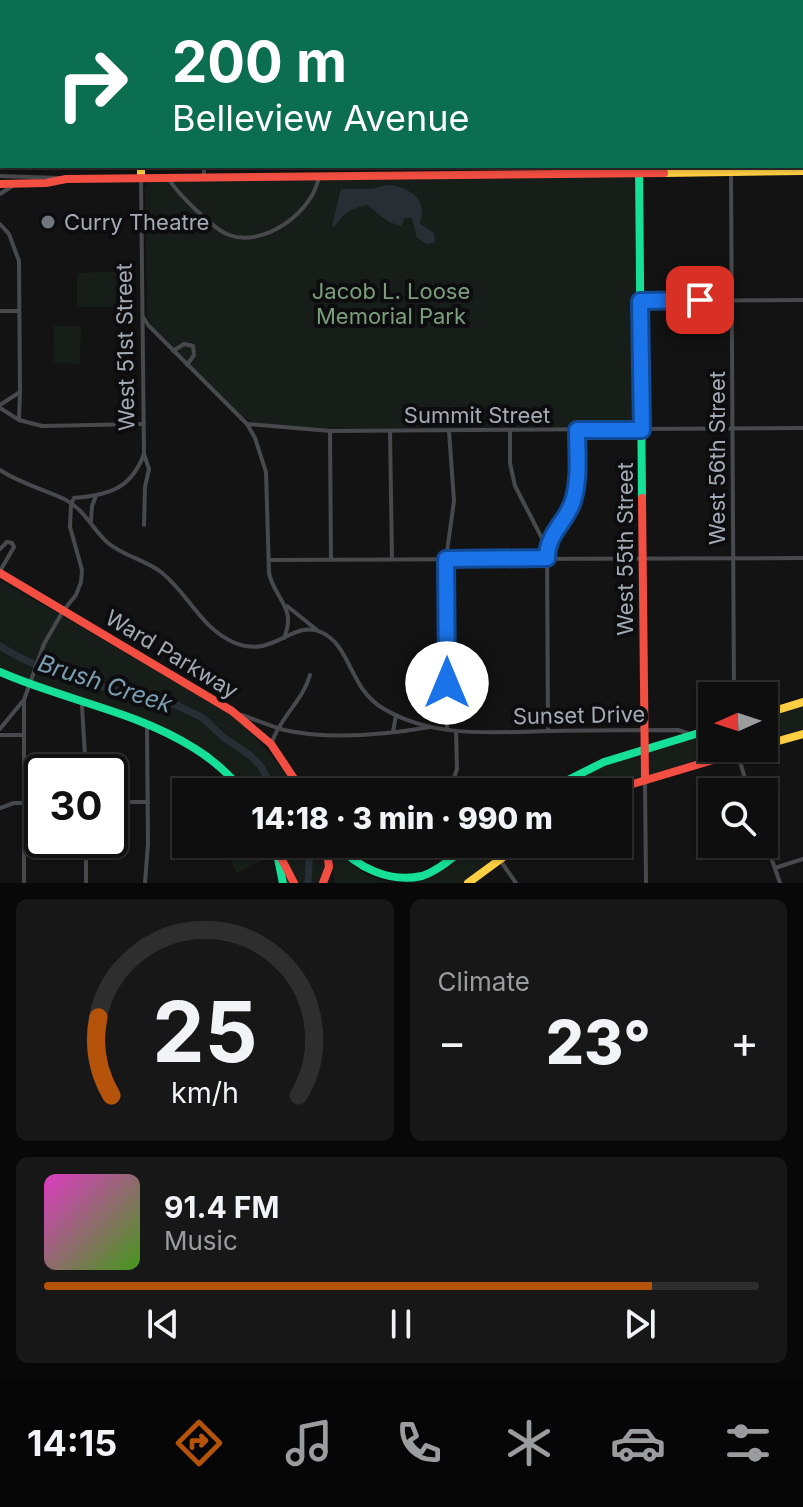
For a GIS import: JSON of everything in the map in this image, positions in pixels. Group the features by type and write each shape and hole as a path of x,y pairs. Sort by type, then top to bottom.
{"main road":[{"name":"West 51st Street","path":"141,168 141,178"},
{"name":"West 55th Street","path":"639,169 645,780"},
{"path":"0,184 17,180 168,177 204,171 319,175 330,170 803,171"},
{"name":"Ward Parkway","path":"0,572 232,711 271,744 294,778"},
{"path":"3,675 28,687 147,725 193,746 217,761 232,778"},
{"path":"778,710 803,702"},
{"path":"568,778 644,748 698,733"},
{"path":"778,741 803,734"},
{"path":"632,784 700,762"},
{"path":"279,858 283,883"},
{"path":"282,858 294,883"},
{"path":"323,883 328,872 327,858"},
{"path":"329,858 333,883"},
{"path":"350,858 360,868 377,877 407,880 436,868 450,858"},
{"path":"468,883 503,858"}],"street":[{"path":"0,194 17,180 18,168"},
{"name":"West 56th Street","path":"731,172 734,682"},
{"path":"168,177 219,229 230,235 243,236 265,233 297,215 312,194 319,175"},
{"path":"0,176 17,180"},
{"name":"West 51st Street","path":"141,178 144,454 149,469 144,525"},
{"path":"0,224 9,234 19,261 19,420"},
{"path":"640,301 803,300"},
{"path":"0,311 19,311"},
{"path":"143,317 247,424 260,447 266,472 272,585 285,604 289,621 283,638"},
{"path":"143,337 156,333"},
{"path":"173,351 184,344 193,346 195,353 187,365"},
{"path":"20,392 0,406 19,420 42,426 144,424"},
{"name":"Summit Street","path":"247,424 330,431 803,428"},
{"path":"510,430 510,463 515,486 547,548"},
{"path":"548,731 547,548 574,498 577,430"},
{"path":"330,431 331,560"},
{"path":"390,431 392,559"},
{"path":"447,730 446,559 454,501 449,431"},
{"path":"24,883 24,700 39,654 63,611 76,595 82,576 70,527 71,504 74,498 96,496 127,482 144,454"},
{"path":"0,470 23,484 71,504 110,545 163,574 197,615 225,638 253,648 268,646 298,631 317,630"},
{"path":"91,523 91,509 96,496"},
{"path":"0,549 7,542 14,547 0,572"},
{"path":"269,560 803,558"},
{"name":"Sunset Drive","path":"285,604 339,645 356,683 365,693 396,715 432,727 456,731 678,730 691,735"},
{"path":"271,744 278,728 301,697 310,675"},
{"path":"22,735 0,732 24,700"},
{"path":"81,704 85,754"},
{"path":"232,711 278,728 318,733 393,732 432,727"},
{"path":"393,732 396,715"},
{"path":"145,883 147,725"},
{"path":"454,778 457,769 456,731"},
{"name":"West 55th Street","path":"645,780 646,883"},
{"path":"128,802 148,802"},
{"path":"0,808 23,803"},
{"path":"86,858 86,883"},
{"path":"771,858 780,883"},
{"path":"775,868 803,859"},
{"path":"500,860 516,883"}],"green space":[{"name":"Jacob L. Loose Memorial Park","path":"636,177 639,426 636,427 331,429 256,424 241,416 153,327 147,316 145,187 150,182"},
{"path":"133,271 134,307 77,307 77,273"},
{"path":"54,326 81,326 80,364 53,363"},
{"path":"0,580 229,713 249,731 288,778 238,778 196,745 166,729 33,682 0,667"},
{"path":"803,706 803,731 778,738 778,713"},
{"path":"698,736 698,760 652,774 648,772 648,750"},
{"path":"640,754 641,774 632,780 574,778"},
{"path":"229,858 263,858 264,859 237,873"},
{"path":"286,858 327,858 321,883 297,883"},
{"path":"332,858 346,858 360,870 394,883 334,883"},
{"path":"457,858 497,858 464,883 404,883 434,873"}],"shaded area":[{"path":"388,185 405,189 419,200 422,212 420,224 434,233 435,243 427,244 417,238 412,218 405,218 401,226 389,222 367,205 348,212 332,226 341,189 371,189"}],"waterway":[{"name":"Brush Creek","path":"0,646 62,675 174,704 203,718 223,737 251,756 267,778"},
{"name":"Brush Creek","path":"308,883 309,858"}],"traffic: fast":[{"path":"639,168 642,498"},
{"path":"0,672 172,735 208,758 231,778"},
{"path":"572,778 604,762 698,733"},
{"path":"278,858 283,883"},
{"path":"351,858 375,872 410,878 435,870 452,858"}],"traffic: slow":[{"path":"141,168 141,178"},
{"path":"664,173 803,171"},
{"path":"778,710 803,702"},
{"path":"778,741 803,734"},
{"path":"468,883 502,858"}],"traffic: jam":[{"path":"0,184 46,183 66,179 664,173"},
{"path":"642,498 645,780"},
{"path":"0,573 232,711 271,744 294,778"},
{"path":"632,784 706,762"},
{"path":"281,858 294,883"},
{"path":"323,883 329,867 328,858"}],"place":[{"name":"Curry Theatre","path":"48,222"}],"route":[{"path":"447,683 446,559 547,558 550,538 568,513 574,498 577,430 642,430 640,301 700,300"}]}
